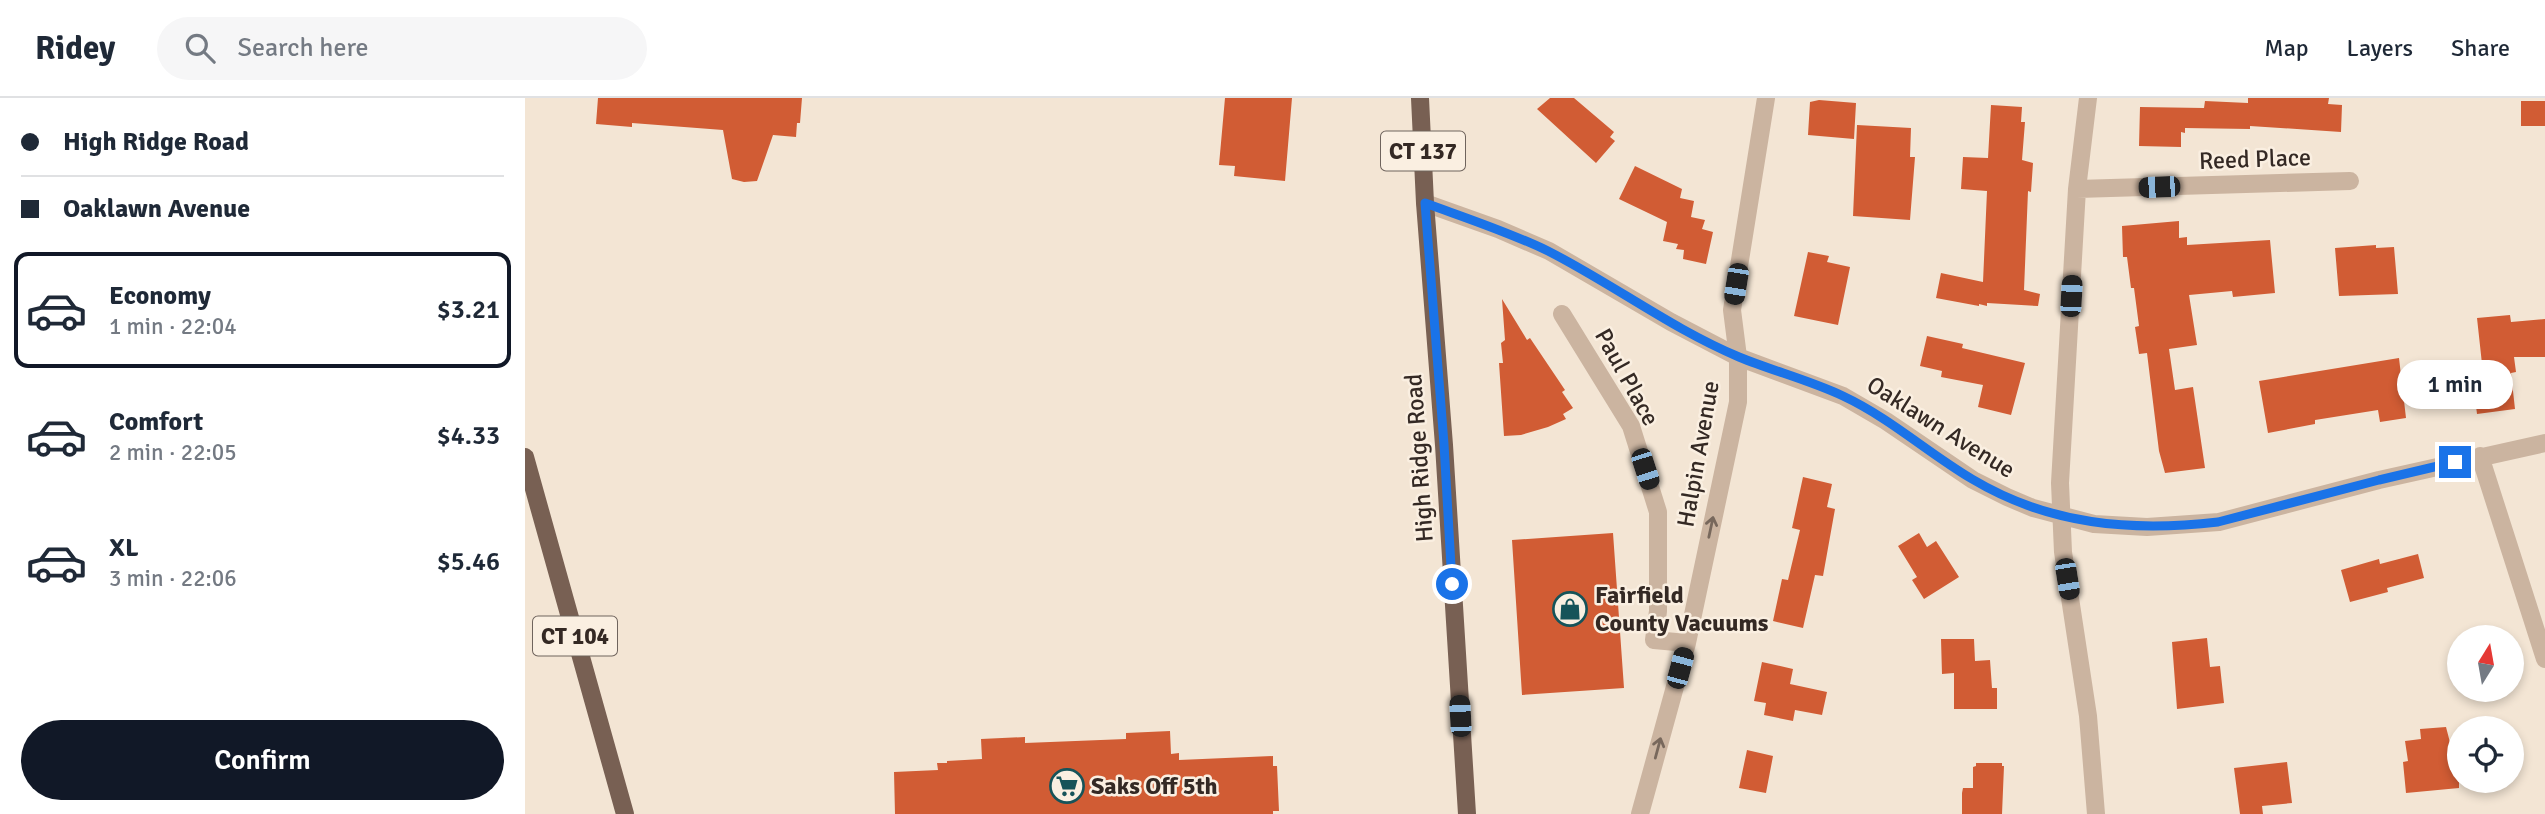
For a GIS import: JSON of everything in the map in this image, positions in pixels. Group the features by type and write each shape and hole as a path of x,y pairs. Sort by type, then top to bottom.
{"main road":[{"name":"High Ridge Road","path":"1420,98 1467,814"},
{"name":"CT 104","path":"525,457 625,814"}],"street":[{"name":"Halpin Avenue","path":"1640,814 1687,643 1738,402 1738,357 1731,310 1766,98"},
{"path":"2088,98 2077,189 2060,483 2063,552 2088,716 2096,814"},
{"name":"Reed Place","path":"2077,189 2350,181"},
{"name":"Oaklawn Avenue","path":"1425,203 1498,229 1549,251 1671,322 1738,357 1843,396 1886,421 1973,480 2033,508 2094,524 2192,525 2218,522 2379,480 2545,443"},
{"name":"Paul Place","path":"1562,314 1631,426 1658,512 1658,611 1654,640 1687,643"},
{"path":"2480,456 2545,659"}],"building":[{"path":"598,98 802,98 796,137 773,135 757,181 744,182 732,179 723,130 632,123 632,127 596,124"},
{"path":"1225,98 1292,98 1285,181 1234,176 1235,166 1219,165"},
{"path":"1550,98 1574,98 1614,132 1610,137 1615,141 1596,163 1537,109"},
{"path":"2248,98 2329,98 2328,104 2342,105 2341,132 2250,126 2250,129 2185,128 2185,133 2181,132 2181,147 2139,146 2140,107 2204,108 2205,101 2248,103"},
{"path":"1819,100 1856,103 1854,139 1808,135 1810,102"},
{"path":"2521,101 2545,101 2545,126 2521,126"},
{"path":"1991,105 2022,107 2021,122 2025,122 2022,160 2033,163 2031,192 2028,191 2024,290 2040,294 2038,306 1987,303 1987,306 1979,306 1936,298 1941,273 1983,282 1987,191 1961,189 1963,157 1988,158"},
{"path":"1857,125 1911,128 1910,157 1915,157 1910,220 1853,216"},
{"path":"1635,166 1682,189 1680,198 1694,201 1691,217 1705,220 1702,229 1713,232 1706,264 1683,259 1684,250 1676,249 1678,244 1663,241 1667,222 1619,199"},
{"path":"2179,221 2179,238 2187,237 2187,245 2270,240 2275,293 2233,297 2232,291 2189,295 2197,345 2169,349 2175,390 2193,387 2205,468 2165,473 2159,451 2147,353 2139,354 2135,327 2139,326 2134,288 2131,288 2127,257 2123,257 2122,226"},
{"path":"2376,245 2376,248 2394,247 2398,294 2339,296 2335,248"},
{"path":"1808,252 1829,256 1827,262 1850,267 1838,325 1794,316"},
{"path":"1502,299 1527,340 1530,338 1565,390 1562,392 1573,408 1563,414 1566,419 1521,435 1504,436 1499,363 1503,363 1501,343 1505,340"},
{"path":"2510,315 2511,322 2545,319 2545,357 2514,357 2516,372 2511,373 2515,409 2477,414 2472,374 2483,373 2477,318"},
{"path":"1927,336 1963,344 1962,348 2025,363 2011,415 1978,407 1983,385 1941,377 1942,371 1920,366"},
{"path":"2399,358 2406,418 2380,422 2378,410 2315,420 2315,424 2268,433 2259,381"},
{"path":"1803,477 1832,484 1827,507 1835,509 1823,576 1815,575 1803,628 1773,621 1782,579 1788,580 1800,530 1792,528"},
{"path":"1613,533 1624,688 1522,695 1512,540"},
{"path":"1919,533 1927,547 1936,541 1959,577 1924,599 1912,580 1917,577 1898,546"},
{"path":"2418,554 2424,578 2387,588 2388,592 2350,602 2341,570 2379,559 2380,564"},
{"path":"2207,638 2210,667 2220,666 2224,703 2177,709 2172,642"},
{"path":"1941,639 1974,639 1975,661 1990,660 1992,688 1997,688 1997,709 1954,709 1954,673 1942,674"},
{"path":"1762,662 1793,669 1790,684 1827,692 1822,715 1795,710 1793,721 1764,715 1766,703 1754,701"},
{"path":"2446,727 2447,789 2406,793 2403,762 2408,761 2405,741 2421,739 2420,729"},
{"path":"1170,731 1171,754 1179,753 1179,760 1273,756 1273,766 1277,766 1279,811 1273,811 1273,814 895,814 894,772 938,770 937,763 982,759 981,739 1025,737 1025,743 1126,739 1126,733"},
{"path":"1747,750 1773,756 1766,793 1739,788"},
{"path":"2287,762 2292,803 2262,806 2263,814 2240,814 2234,768"},
{"path":"1976,763 2002,763 2004,766 2002,814 1962,814 1963,788 1973,788 1973,767"}],"place":[{"name":"Fairfield County Vacuums","path":"1570,609"},
{"name":"Saks Off 5th","path":"1067,786"}],"route":[{"path":"1452,584 1425,203 1498,229 1549,251 1671,322 1738,357 1843,396 1864,407 1973,480 2033,508 2061,516 2094,524 2147,527 2218,522 2455,462"}]}
